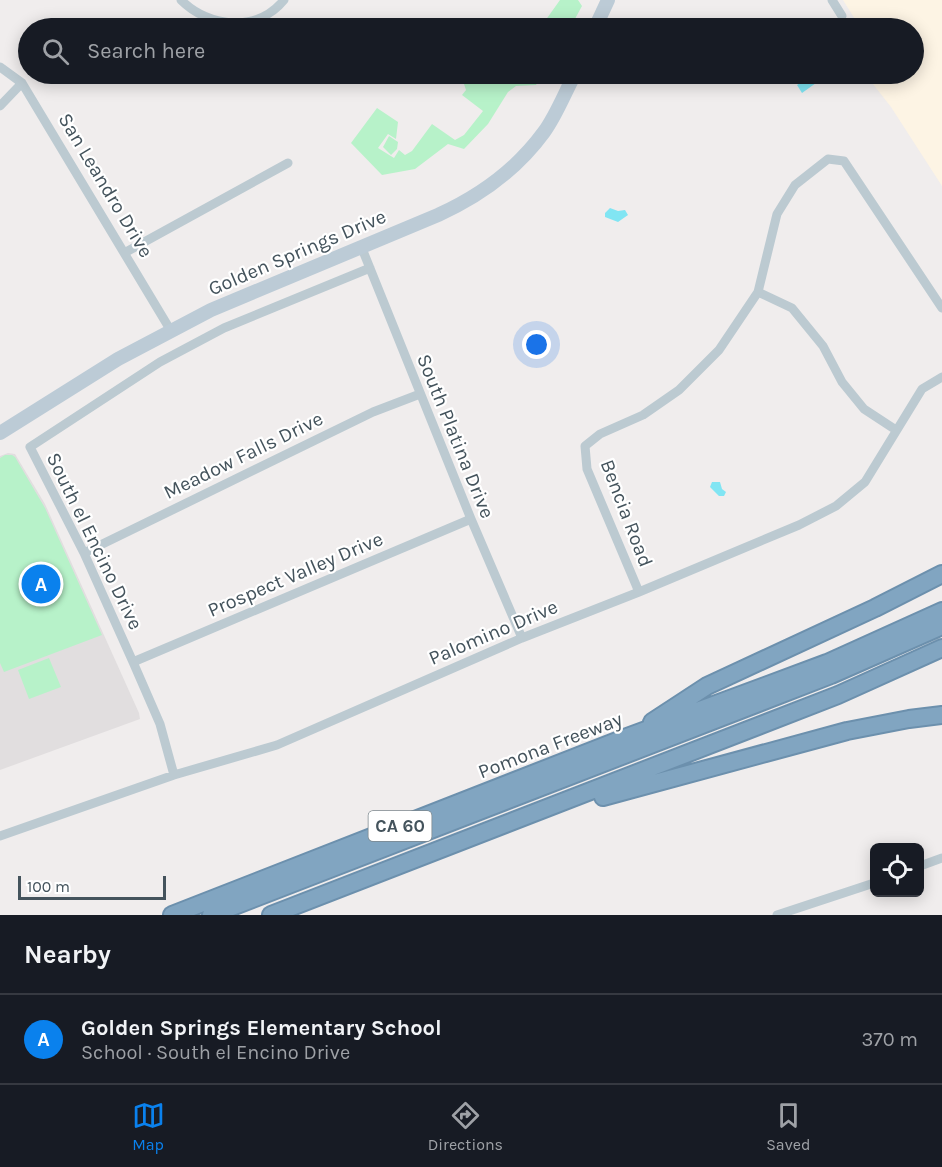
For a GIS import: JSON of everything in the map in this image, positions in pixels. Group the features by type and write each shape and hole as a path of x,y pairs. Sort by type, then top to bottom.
{"highway":[{"path":"627,737 707,686 875,608 942,574"},
{"name":"Pomona Freeway","path":"172,915 627,737 827,663 942,611"},
{"path":"211,915 831,675 942,626"},
{"path":"227,915 823,686 942,633"},
{"name":"CA 60","path":"272,915 838,695 942,648"},
{"path":"523,818 847,731 942,715"}],"main road":[{"path":"600,18 608,0"},
{"name":"Golden Springs Drive","path":"0,433 118,359 245,294 473,198 498,180 545,131 570,84"}],"street":[{"path":"181,0 188,7 208,18"},
{"path":"260,18 278,8 284,0"},
{"path":"832,0 842,16"},
{"name":"San Leandro Drive","path":"0,67 18,80"},
{"path":"0,106 21,84"},
{"name":"San Leandro Drive","path":"23,84 126,252 171,331"},
{"path":"896,430 864,409 842,382 823,346 792,308 758,292 777,214 795,184 828,159 844,161 942,308"},
{"path":"126,252 288,162"},
{"name":"South Platina Drive","path":"361,246 471,519 522,638"},
{"name":"South el Encino Drive","path":"174,775 160,724 133,662 84,553 30,447 160,362 215,333 370,268"},
{"name":"Bencia Road","path":"639,592 587,470 585,446 600,434 643,415 679,390 719,350 758,292"},
{"name":"Palomino Drive","path":"0,836 174,775 277,745 522,638 799,525 836,506 865,482 922,388 942,376"},
{"name":"Meadow Falls Drive","path":"84,553 373,412 420,394"},
{"name":"Prospect Valley Drive","path":"133,662 471,519"},
{"path":"924,865 942,858"},
{"path":"777,915 870,883"}],"shaded area":[{"path":"843,0 942,0 942,186 891,107 873,84 924,84 924,18 854,18"},
{"path":"8,453 15,454 45,504 140,719 0,770 0,456"}],"green space":[{"path":"560,0 578,0 582,6 575,18 547,18"},
{"path":"464,84 537,84 516,86 508,92 488,124 464,149 448,144 415,169 382,175 351,143 377,108 398,122 396,139 388,134 378,148 394,158 399,150 405,155 412,151 432,124 455,140 464,135 483,111 462,95 466,90"},
{"path":"389,136 398,142 397,149 391,155 383,147"},
{"path":"5,455 15,457 45,508 102,635 4,672 0,663 0,458"},
{"path":"49,658 61,687 29,699 18,670"}],"water":[{"path":"799,84 815,84 802,93 797,85"},
{"path":"610,208 618,211 625,210 628,215 618,222 605,217 605,213"},
{"path":"712,482 720,482 722,489 726,492 724,496 719,496 710,487"}],"place":[{"name":"Golden Springs Elementary School","path":"41,584"}]}
